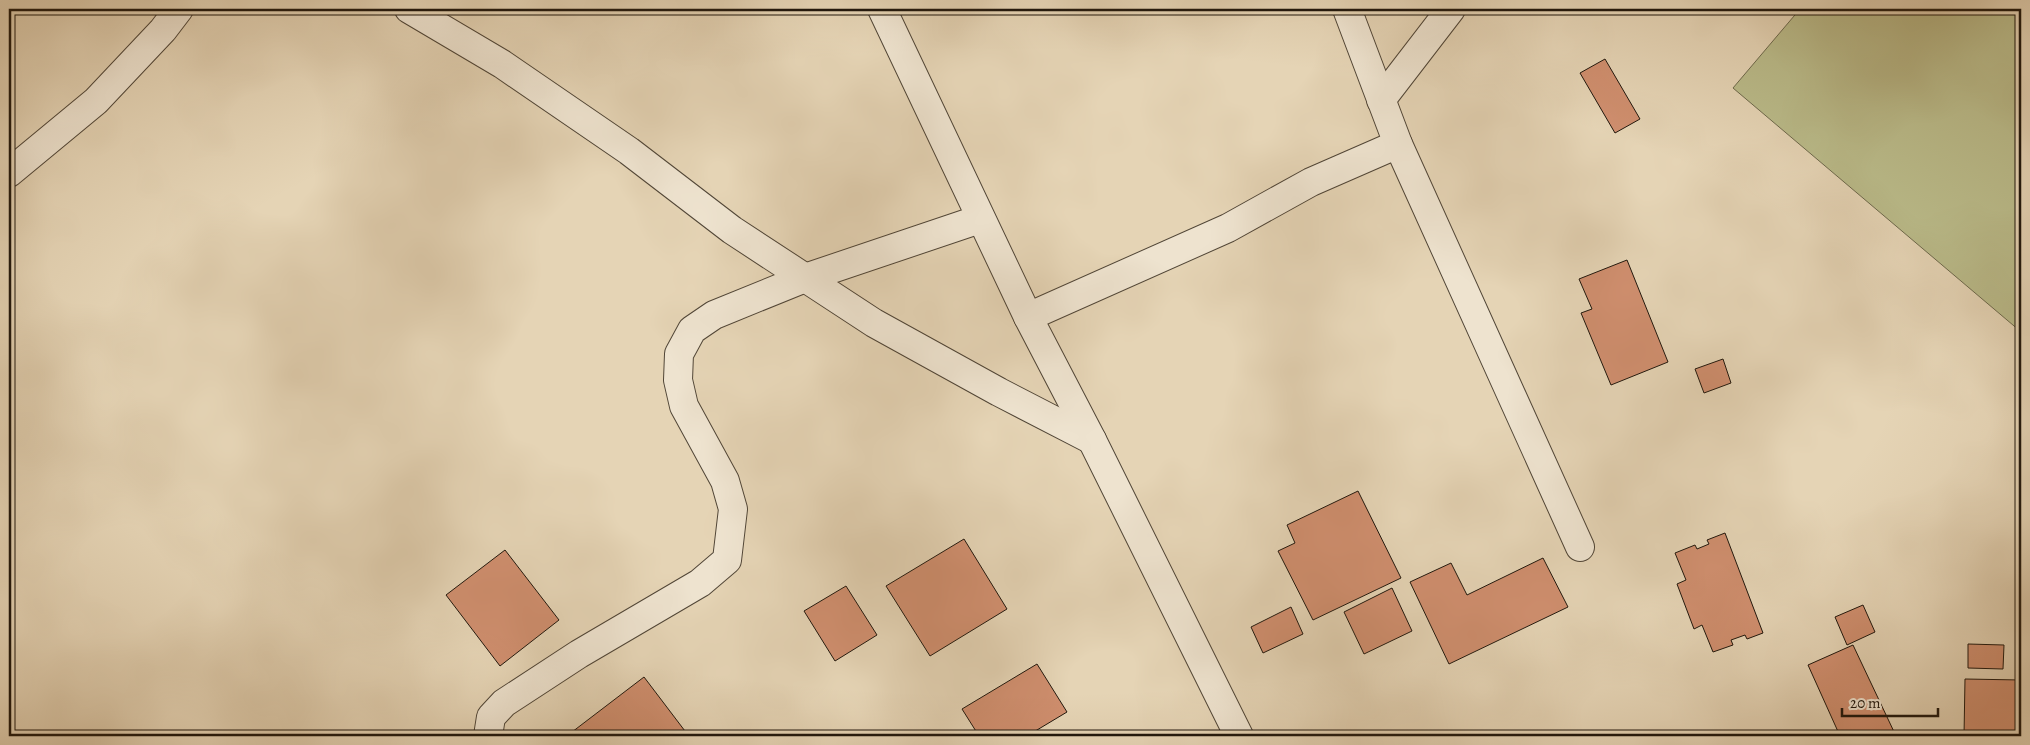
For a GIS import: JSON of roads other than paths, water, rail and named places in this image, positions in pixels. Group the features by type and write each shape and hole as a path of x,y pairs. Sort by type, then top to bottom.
{"street":[{"path":"9,173 96,101 163,30 179,9"},
{"path":"410,9 502,64 628,151 732,230 874,324 1092,440"},
{"path":"882,9 980,219 1092,440 1238,736"},
{"path":"1347,9 1398,144 1580,547"},
{"path":"1382,100 1451,9"},
{"path":"1028,317 1228,228 1311,182 1398,144"},
{"path":"488,736 491,717 504,703 579,654 700,583 727,560 732,509 725,481 684,406 678,380 679,354 692,330 714,315 804,278 980,219"}]}
